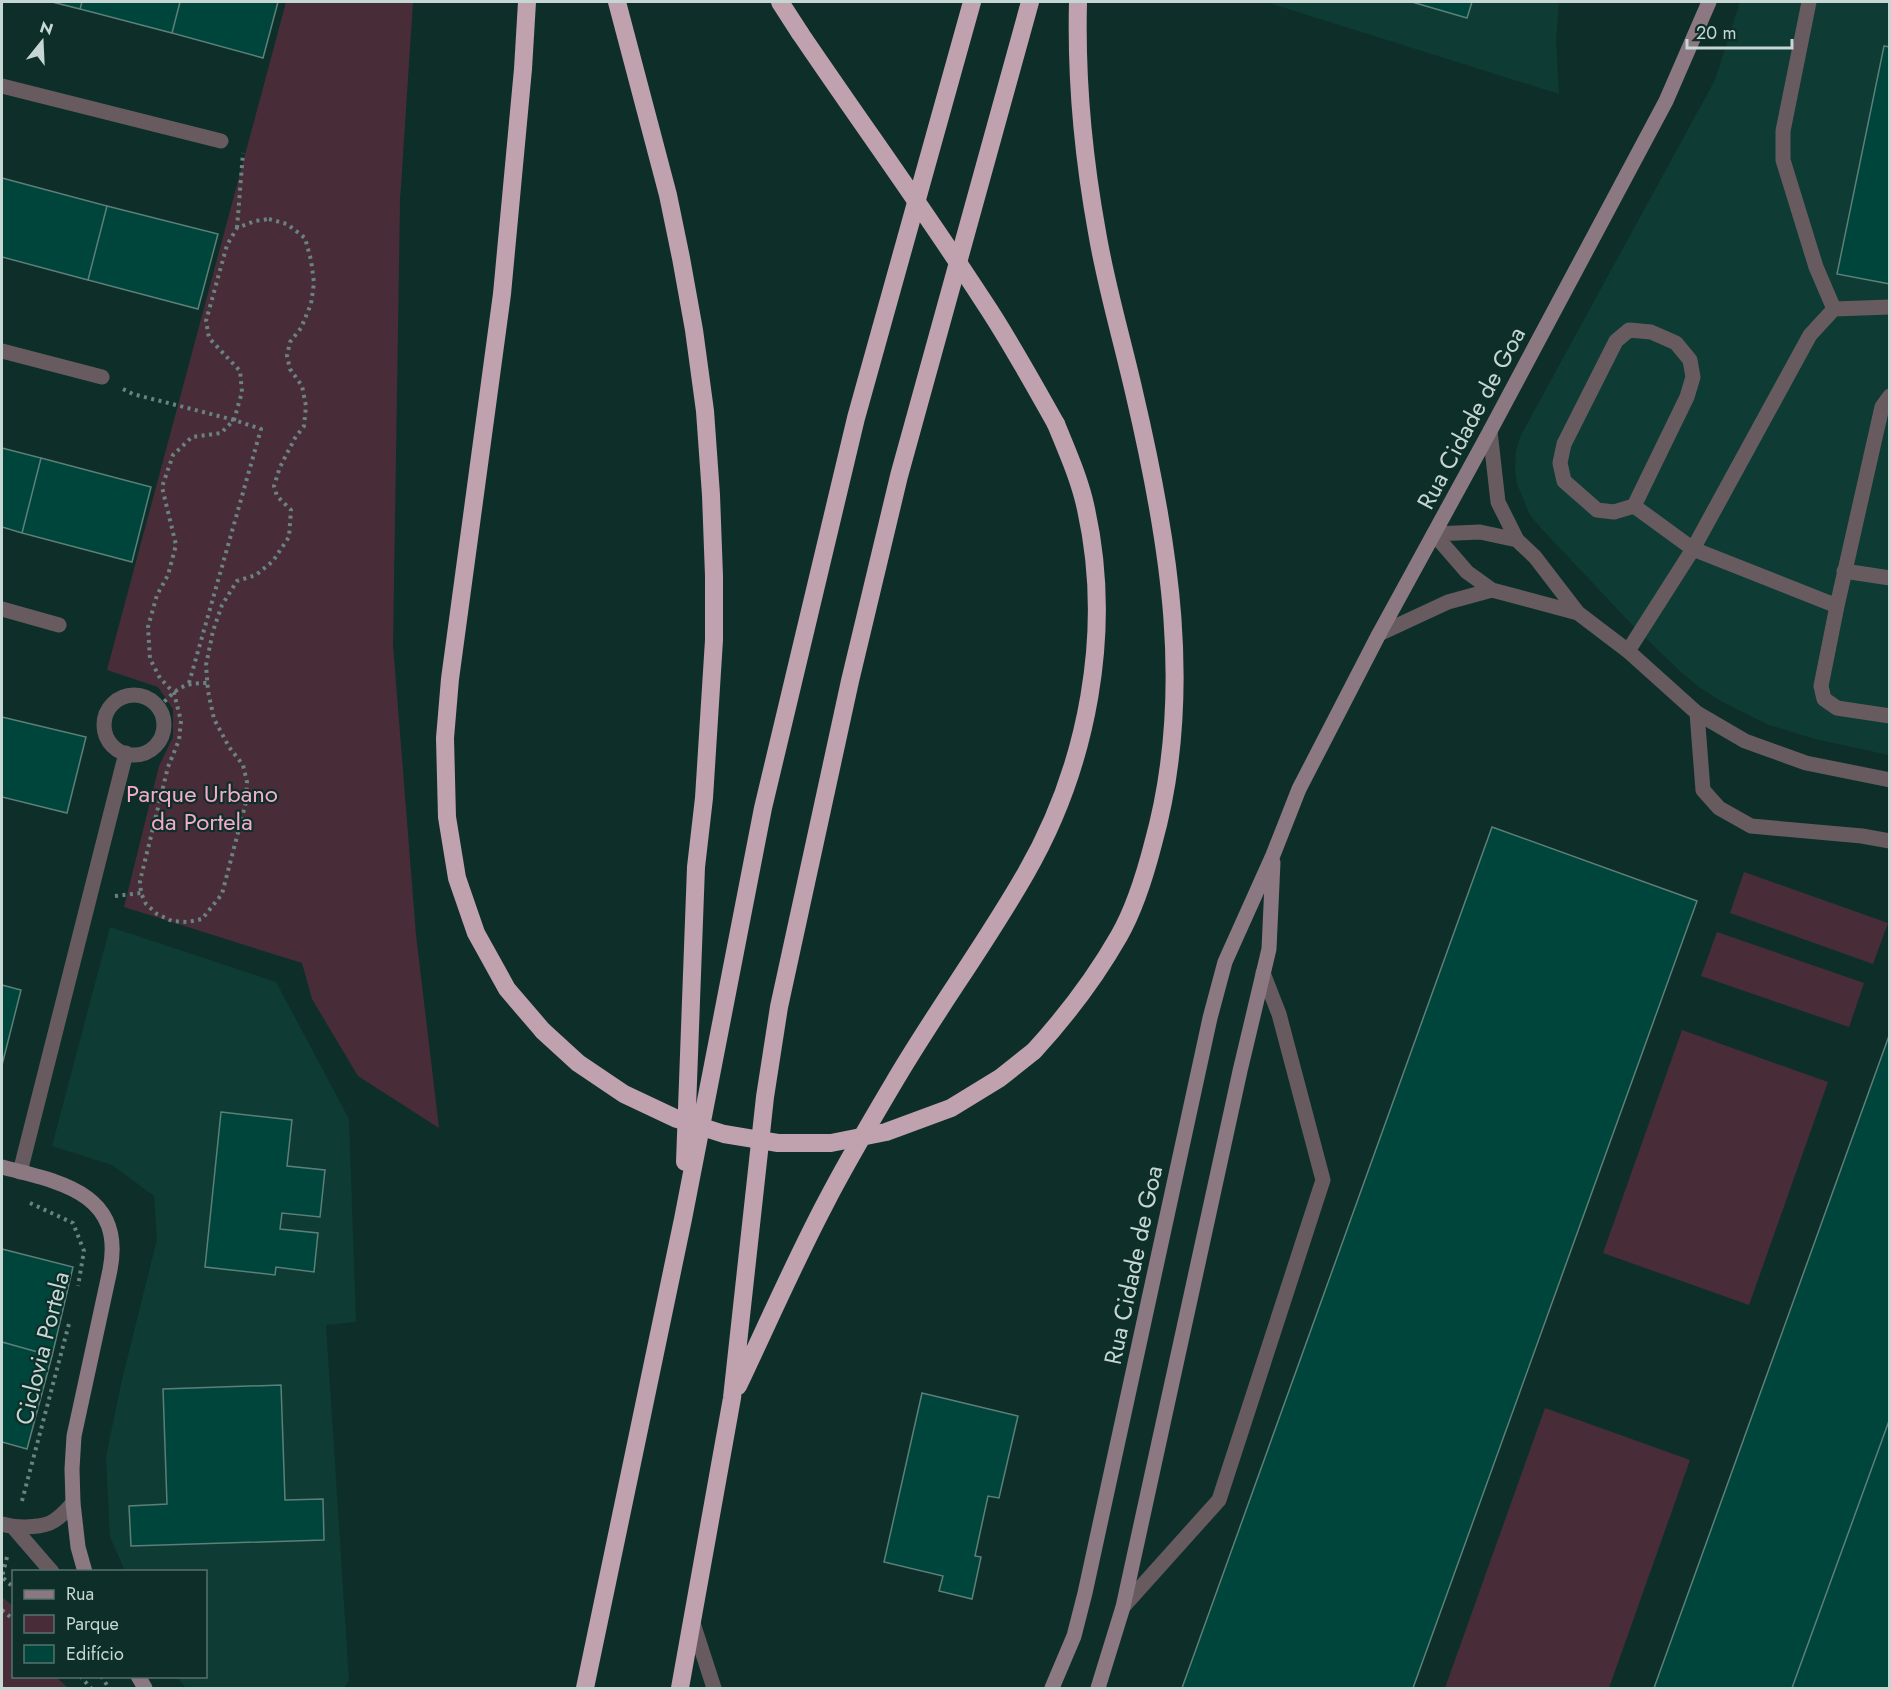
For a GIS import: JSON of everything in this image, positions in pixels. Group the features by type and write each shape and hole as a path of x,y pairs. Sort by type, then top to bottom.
{"highway":[{"path":"527,2 502,294 455,635 445,738 447,817 457,878 476,933 507,989 543,1031 578,1063 624,1094 677,1119 724,1134 778,1143 831,1143 886,1132 951,1107 1000,1078 1034,1052 1089,984 1120,934 1147,866 1161,817 1173,744 1175,660 1172,605 1162,526 1135,393 1111,302 1083,149 1077,42 1078,2"},
{"path":"617,2 668,195 681,258 705,411 711,495 714,640 705,798 696,867 683,1219"},
{"path":"732,1398 824,1206 895,1080 1027,871 1054,815 1071,770 1088,705 1097,631 1096,575 1086,508 1056,424 985,302 780,2"},
{"path":"585,1689 683,1219 762,808 856,418 972,2"},
{"path":"680,1689 732,1398 765,1096 779,1007 850,681 899,476 1030,2"}],"street":[{"name":"Rua Cidade de Goa","path":"1052,1689 1074,1636 1085,1593 1213,1006 1225,962 1273,855 1299,789 1379,634 1666,101 1709,2"},
{"path":"1809,2 1783,131 1783,160 1816,267 1834,309"},
{"path":"2,86 221,141"},
{"path":"1628,651 1693,549 1810,335 1834,309 1890,308"},
{"path":"1629,330 1651,332 1676,343 1690,360 1693,377 1687,397 1634,506 1614,513 1597,510 1564,481 1560,463 1564,444 1616,341 1629,330"},
{"path":"2,351 102,377"},
{"path":"1890,396 1882,407 1844,571 1821,687 1824,699 1837,708 1890,716"},
{"path":"1490,431 1498,502 1516,540 1535,557 1578,613 1628,651 1696,713 1745,741 1806,763 1890,780"},
{"path":"1634,506 1693,549 1837,606"},
{"path":"1434,534 1480,532 1516,540"},
{"path":"1434,534 1467,572 1492,590 1578,613"},
{"path":"1844,571 1890,578"},
{"path":"1379,634 1448,602 1492,590"},
{"path":"2,609 59,625"},
{"path":"123,696 142,696 159,707 164,728 161,738 147,752 136,755 126,753 117,750 110,743 104,726 105,717 115,701 123,696"},
{"path":"1696,713 1703,790 1719,808 1751,826 1862,836 1890,841"},
{"path":"20,1172 126,753"},
{"name":"Rua Cidade de Goa","path":"1098,1689 1123,1607 1240,1071 1269,949 1273,855"},
{"path":"1123,1607 1219,1500 1323,1180 1279,1014 1263,973"},
{"path":"2,1167 73,1189 88,1198 102,1211 112,1239 113,1256 74,1436 73,1503 78,1547 84,1570"},
{"path":"8,1526 50,1523 62,1515 73,1503"},
{"path":"8,1526 50,1570"},
{"path":"692,1620 714,1689"}],"path":[{"path":"221,141 244,146 237,228 227,245 206,321 209,338 240,372 242,392 234,420 221,434 192,437 173,455 162,487 176,545 168,574 157,595 148,627 150,658 160,678 174,693 181,721 179,741 168,767 140,881 141,894 146,904 157,914 172,921 188,922 202,919 222,894 246,802 247,782 243,765 214,719 206,664 213,631 222,605 237,581 256,575 273,561 289,537 291,510 277,496 274,486 280,467 304,426 306,406 302,386 290,369 287,356 290,342 301,328 311,303 314,284 305,238 287,224 269,219 255,221 237,228"},
{"path":"102,377 133,394 261,429 189,683"},
{"path":"159,707 189,683 207,683"},
{"name":"Ciclovia Portela","path":"25,1201 73,1223 84,1251 77,1291"},
{"name":"Ciclovia Portela","path":"12,1586 2,1577 8,1526 72,1311"}],"shaded area":[{"path":"1266,2 1559,2 1556,41 1559,94"},
{"path":"1740,2 1889,2 1889,755 1815,739 1769,725 1721,701 1699,687 1637,630 1541,528 1530,515 1517,484 1516,451 1521,435 1715,80"},
{"path":"110,927 276,982 349,1119 356,1322 326,1325 349,1680 344,1688 186,1688 178,1678 207,1678 207,1570 125,1570 110,1537 106,1457 121,1384 157,1239 154,1196 112,1165 52,1146"}],"green space":[{"name":"Parque Urbano da Portela","path":"286,2 413,2 400,200 393,645 416,935 439,1128 358,1076 312,999 302,963 124,907 159,766 173,737 173,709 158,687 107,670"},
{"path":"1744,872 1888,923 1873,964 1730,913"},
{"path":"1717,932 1864,983 1849,1027 1701,976"},
{"path":"1682,1030 1828,1082 1749,1305 1603,1253"},
{"path":"1545,1408 1690,1460 1609,1688 1445,1688"},
{"path":"2,1597 12,1605 12,1678 57,1678 68,1688 2,1688"}],"building":[{"path":"52,2 82,2 80,9"},
{"path":"82,2 180,2 172,33 80,9"},
{"path":"180,2 278,2 263,58 172,33"},
{"path":"1412,2 1472,2 1467,18"},
{"path":"1884,46 1890,47 1890,284 1837,274"},
{"path":"2,178 107,206 88,280 2,257"},
{"path":"107,206 218,234 198,309 88,280"},
{"path":"2,448 41,458 22,533 2,527"},
{"path":"41,458 151,487 132,562 22,533"},
{"path":"2,717 86,737 67,813 2,797"},
{"path":"1492,827 1697,901 1413,1688 1182,1688"},
{"path":"2,985 21,990 2,1065"},
{"path":"1890,1033 1890,1688 1654,1688"},
{"path":"221,1112 292,1120 287,1166 325,1170 320,1217 282,1213 280,1229 318,1233 314,1272 276,1267 275,1275 205,1267"},
{"path":"2,1249 73,1267 52,1356 2,1342"},
{"path":"2,1342 52,1356 27,1449 2,1442"},
{"path":"281,1385 285,1500 323,1499 324,1540 131,1546 129,1506 167,1504 163,1389"},
{"path":"922,1393 1018,1416 999,1498 988,1496 975,1556 981,1557 972,1599 939,1591 943,1576 884,1562"},
{"path":"1890,1418 1890,1688 1792,1688"}]}
